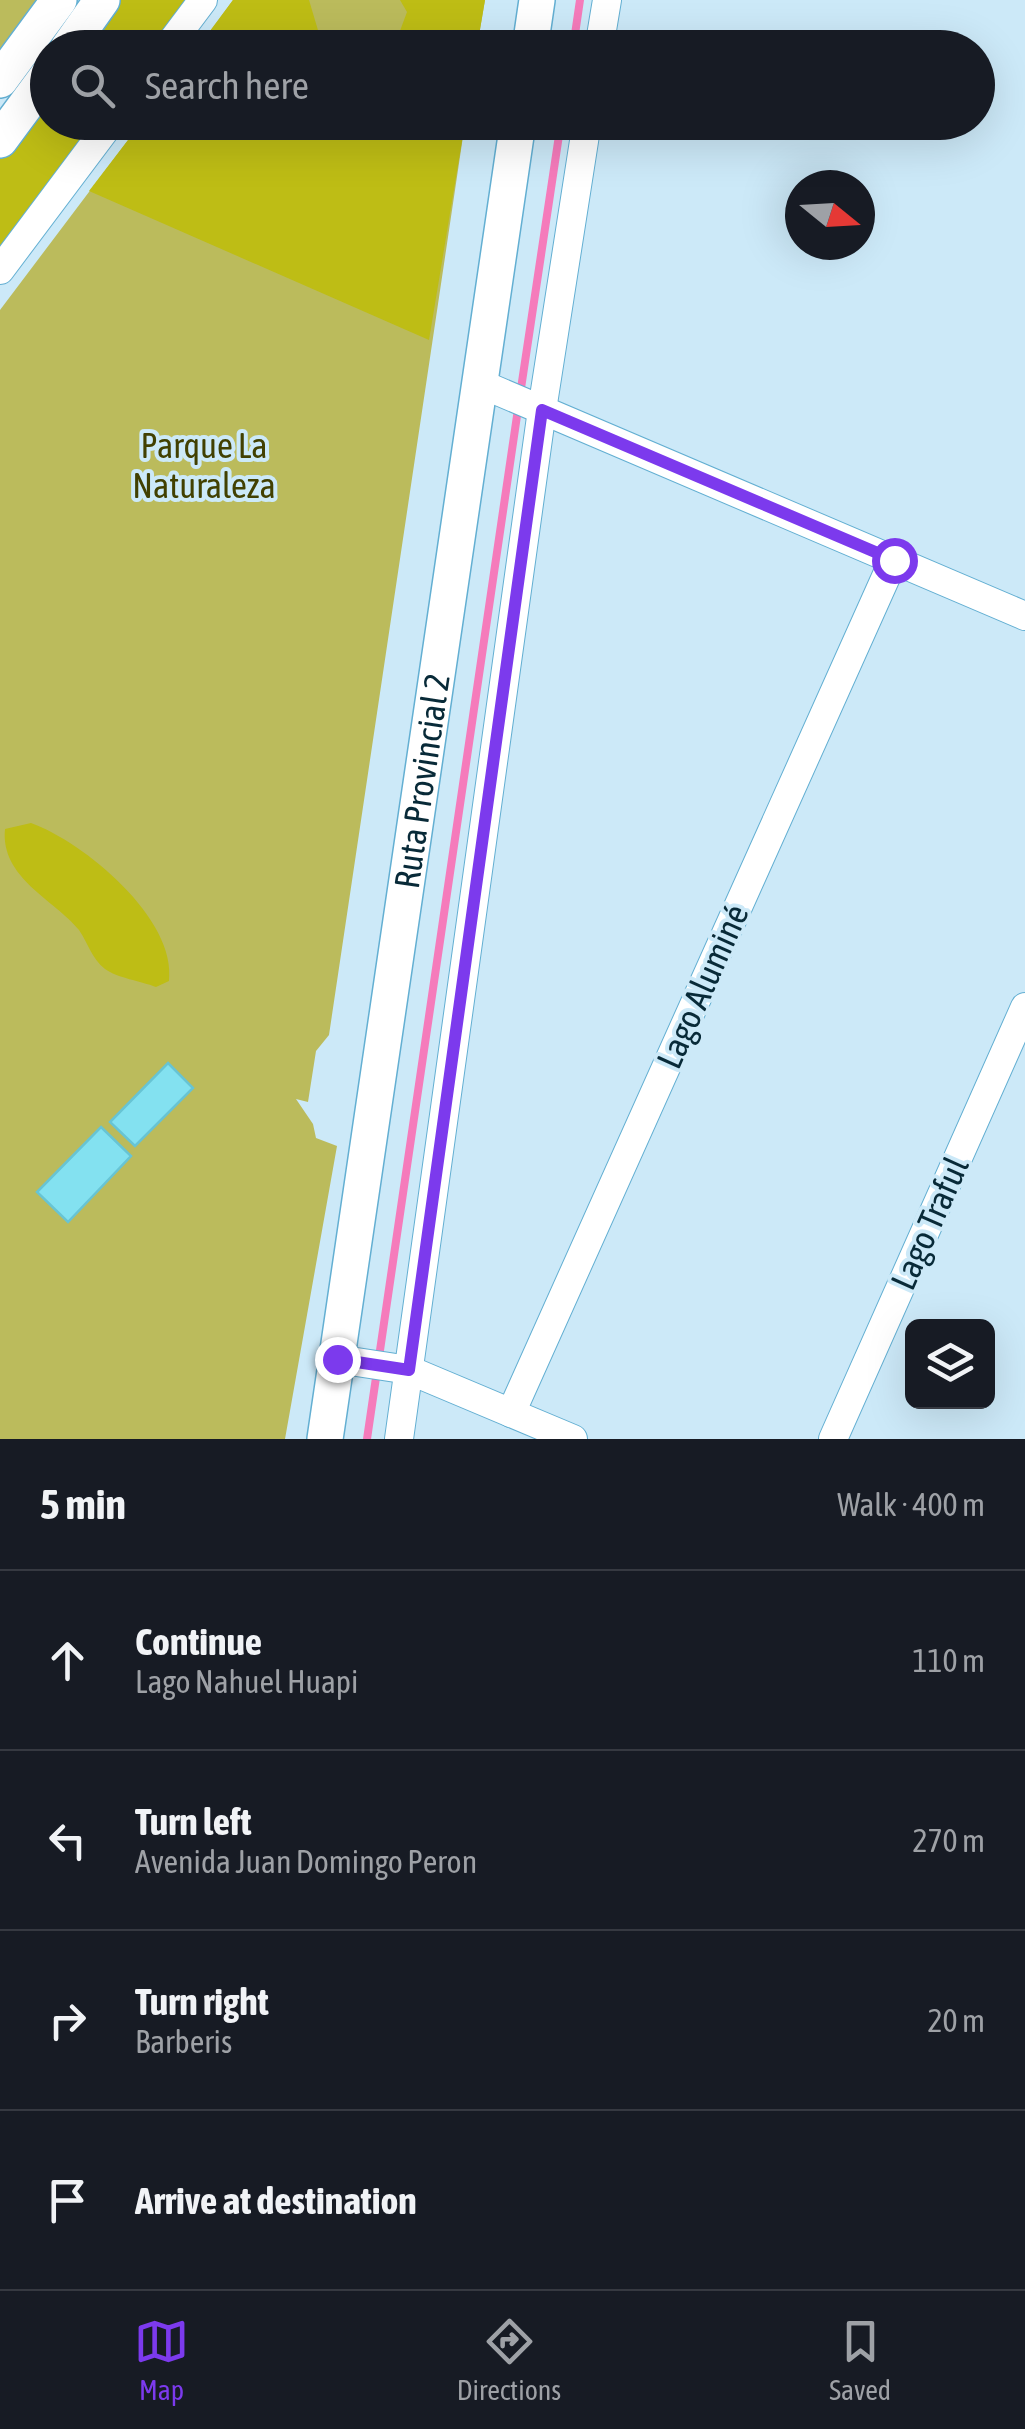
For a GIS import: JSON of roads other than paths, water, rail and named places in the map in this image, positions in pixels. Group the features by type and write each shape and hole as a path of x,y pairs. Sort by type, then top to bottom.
{"main road":[{"path":"37,30 59,0"},
{"path":"81,30 102,0"},
{"path":"533,30 537,0"},
{"path":"0,80 30,39"},
{"path":"0,140 30,99"},
{"name":"Ruta Provincial 2","path":"325,1439 515,140"}],"street":[{"path":"180,30 203,0"},
{"path":"602,30 607,0"},
{"path":"0,270 98,140"},
{"path":"399,1439 542,410 585,140"},
{"path":"479,383 1025,616"},
{"name":"Lago Aluminé","path":"511,1412 894,560"},
{"name":"Lago Traful","path":"832,1439 1025,1008"},
{"path":"337,1359 409,1370 573,1439"}],"waterway":[{"path":"576,30 580,0"},
{"path":"520,395 558,140"},
{"path":"367,1439 518,409"}],"park label":[{"name":"Parque La Naturaleza","path":"204,465"}]}
